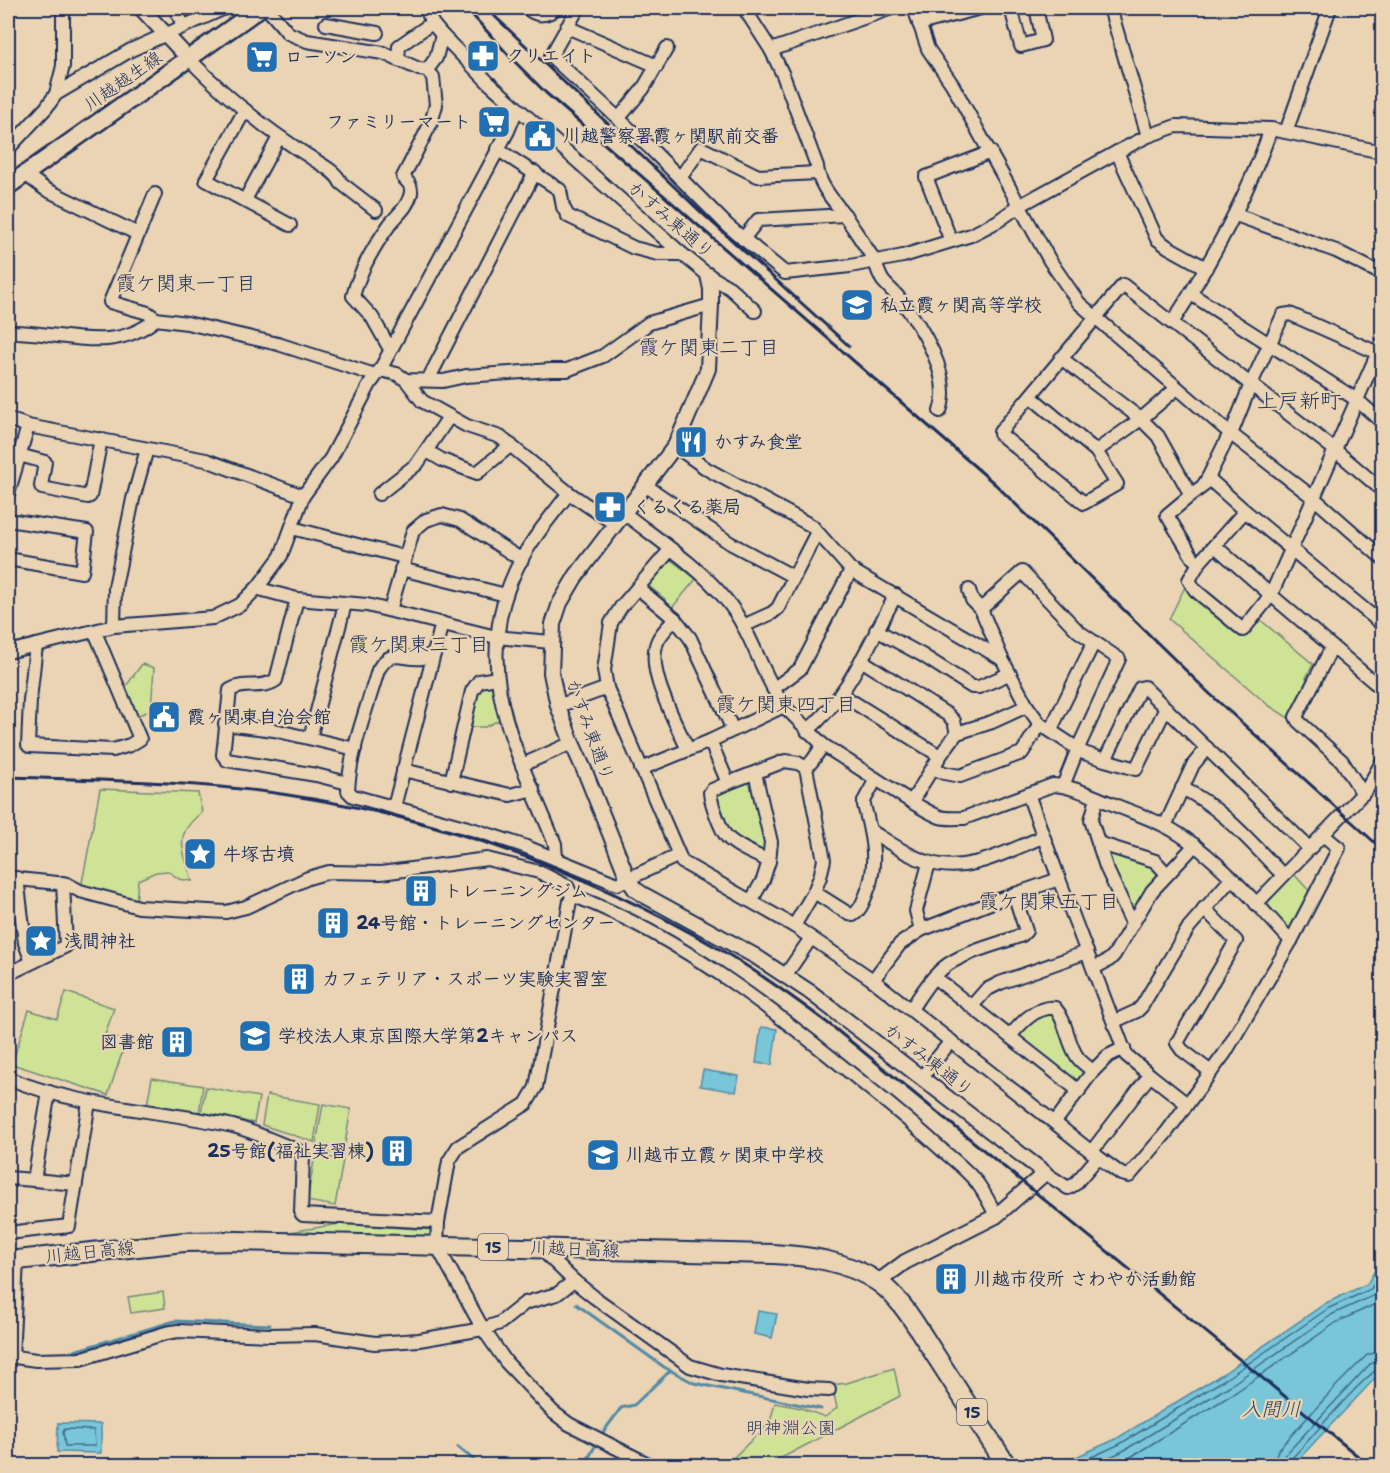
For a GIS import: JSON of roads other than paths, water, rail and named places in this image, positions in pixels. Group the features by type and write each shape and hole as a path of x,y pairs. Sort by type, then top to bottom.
{"main road":[{"name":"川越越生線","path":"8,186 260,8"},
{"name":"川越日高線","path":"12,1261 184,1242 249,1242 796,1256 833,1262 878,1282 904,1309 1007,1466"}],"street":[{"path":"8,149 56,94 63,66 63,8"},
{"path":"141,8 210,81 279,137 327,168 339,178 341,183 376,210"},
{"path":"175,8 183,25"},
{"path":"56,94 131,50 225,8"},
{"path":"267,8 288,33 306,41 383,53 418,69 427,70 433,77 436,105 430,123 403,177 410,185 410,195 403,210 391,223 367,261 353,296 372,317 390,349"},
{"name":"かすみ東通り","path":"426,8 432,23 442,35 489,83 708,275 711,290 708,369 675,446 576,576 560,603 553,624 551,673 558,706 628,879 642,894 708,929 828,1005 1045,1173"},
{"path":"527,8 544,15 556,8"},
{"path":"578,8 551,56 619,118 743,239 785,273 903,256 971,235 1117,152 1148,136 1176,126 1271,129 1383,152"},
{"path":"744,8 771,50 783,75 817,166 817,173 826,190 845,215 874,261 883,280 917,324 935,357 942,379 940,411"},
{"path":"771,50 892,8"},
{"path":"914,8 928,49 952,84 1068,290 1095,318 1231,434 1315,499 1383,558"},
{"path":"919,24 981,8"},
{"path":"1011,8 1021,46 1043,40 1036,8"},
{"path":"1110,8 1148,136"},
{"path":"1286,132 1330,8"},
{"path":"398,60 399,46 432,23"},
{"path":"326,24 377,33"},
{"path":"567,27 657,66"},
{"path":"427,70 436,58 442,35"},
{"path":"619,118 643,89 667,48"},
{"path":"8,652 114,626 213,618 240,605 258,587 281,556 303,496 331,458 498,149 517,109"},
{"path":"245,110 206,180 290,225"},
{"path":"1172,323 1236,215 1256,173 1271,129"},
{"path":"245,200 279,137"},
{"path":"680,178 701,148 758,176 817,173"},
{"path":"498,149 560,190 563,207 568,216 634,248 658,254 682,254"},
{"path":"951,241 926,177 991,152"},
{"path":"1117,152 1157,238 1168,247 1206,268"},
{"path":"428,380 535,172"},
{"path":"25,174 45,189 138,234"},
{"path":"155,194 109,301 148,313 156,319 187,323 279,344 378,372 397,374 406,380 422,401 449,417 500,437 569,493 615,525"},
{"path":"743,239 758,220 845,215"},
{"path":"1236,215 1336,252 1383,274"},
{"path":"708,275 730,288 755,311"},
{"path":"1030,396 1096,451 1117,484 1084,503 1000,434 1030,396 1123,285 1383,490"},
{"path":"1191,294 1358,400 1383,422"},
{"path":"406,380 443,381 466,376 567,370 603,356 648,323 711,305"},
{"path":"1199,563 1193,558 1167,515 1203,486 1208,478 1231,434 1283,315 1290,314 1380,348 1271,595 1243,630 1195,590 1189,580 1199,563 1245,511"},
{"path":"8,332 102,340 130,334 156,319"},
{"path":"1062,358 1141,419 1158,436 1191,495"},
{"path":"1096,451 1141,419 1177,388"},
{"path":"379,495 417,464 449,417"},
{"path":"8,418 28,426 206,460 303,496"},
{"path":"8,494 28,426"},
{"path":"19,455 45,462 42,488 88,496 101,440"},
{"path":"427,451 442,460 477,473 512,445"},
{"path":"675,446 707,469 812,526 851,570 1002,659"},
{"path":"114,626 115,587 133,499 147,449"},
{"path":"1208,478 1383,624"},
{"path":"645,485 730,543 794,577"},
{"path":"556,859 555,844 504,719 497,678 496,637 506,596 515,572 541,529 569,493"},
{"path":"624,513 714,587 727,601 743,626 772,689 784,706 823,745 912,801 942,817 964,818 1053,785 1063,786 1097,798 1166,826 1195,845 1291,941"},
{"path":"390,610 413,531 426,520 442,515 460,520 522,560"},
{"path":"8,520 87,532 82,572 8,559"},
{"path":"292,528 506,596"},
{"path":"743,626 778,608 817,532"},
{"path":"1215,546 1332,648 1383,686"},
{"path":"670,550 610,623 604,670 608,688 677,856 686,866 794,926 873,980 1121,1174 1129,1176 1211,1072 1245,1021 1291,941 1339,848 1323,835"},
{"path":"772,689 800,669 851,570"},
{"path":"981,609 1022,572 1078,631 1119,659 1063,786"},
{"path":"258,587 263,591 297,599 367,605 496,637 551,642"},
{"path":"638,588 675,619 690,638 733,730"},
{"path":"969,591 972,600 981,609 1009,674 1027,706 1045,727 1084,753 1136,769 1166,708"},
{"path":"807,730 822,718 842,695 896,595"},
{"path":"297,599 276,680 268,684 242,686 230,690 223,755 227,760 316,775 348,783"},
{"path":"310,738 345,604"},
{"path":"675,619 657,642 654,656 657,678 688,750"},
{"path":"394,807 442,623"},
{"path":"876,630 922,655 972,687 979,687 1009,674"},
{"path":"36,645 30,700 29,747 113,750 140,739 95,632"},
{"path":"933,768 960,776 1022,753 1045,727 1094,642"},
{"path":"1332,648 1296,717 1342,760 1363,794"},
{"path":"435,652 424,658 396,655 383,661 378,669 348,783 348,791 353,796 475,830 617,884 677,856"},
{"path":"861,660 948,715 954,721 957,733"},
{"path":"452,782 472,691 479,681 497,678"},
{"path":"1105,760 1140,688 1144,687 1309,848"},
{"path":"558,706 608,688"},
{"path":"842,695 940,756"},
{"path":"641,769 710,741 784,706"},
{"path":"912,801 957,733 992,722 1027,706"},
{"path":"225,724 274,730 356,749"},
{"path":"710,741 728,783"},
{"path":"522,765 572,743"},
{"path":"806,768 823,745"},
{"path":"1166,826 1193,765 1206,748"},
{"path":"769,861 727,837 710,793 728,783 785,761 798,763 806,768 824,860 814,892 794,926"},
{"path":"1256,904 1363,794 1383,762"},
{"path":"403,770 510,795 533,789"},
{"path":"751,902 763,880 769,861 771,842 755,773"},
{"path":"814,892 849,914 857,913 868,891 874,867 871,831 864,801 876,779"},
{"path":"1182,788 1214,807 1283,875"},
{"path":"1028,794 1124,1048 1131,1060 1187,1104"},
{"path":"1097,798 1091,820 1106,867 1132,923"},
{"path":"871,831 910,854 929,863 943,866 966,866 980,862 1043,837"},
{"path":"1098,843 1155,861 1167,874"},
{"path":"1094,968 1109,960 1114,954 1152,891 1195,845"},
{"path":"32,962 25,943 13,878 63,883 80,891 139,908 226,912 246,907 308,878 328,872 381,873 487,860 539,872 567,886 573,898"},
{"path":"921,930 916,911 929,863"},
{"path":"873,980 900,944 921,930 1059,879"},
{"path":"1115,1021 1137,1011 1142,1006 1189,927 1231,879"},
{"path":"8,974 66,946 63,883"},
{"path":"911,1009 934,977 948,964 1022,935 1026,931 1014,894"},
{"path":"573,898 577,897 603,907 630,921 751,994 909,1121 955,1161 978,1184 996,1216"},
{"path":"573,898 570,901 536,1087 526,1104 452,1153 438,1222 437,1246 483,1329 506,1362 553,1412 569,1424 652,1466"},
{"path":"1204,908 1236,941 1177,1043 1182,1050 1211,1072"},
{"path":"785,976 811,938"},
{"path":"972,1006 986,990 1000,983 1087,952"},
{"path":"934,977 1079,1091"},
{"path":"1010,1036 1024,1020 1035,1013 1050,1007 1055,1008 1060,1013 1078,1059 1093,1071"},
{"path":"922,1077 951,1041"},
{"path":"1055,1122 1093,1071 1108,1056 1124,1048"},
{"path":"878,1282 905,1262 996,1216 1045,1173 1068,1188 1075,1184 1150,1075"},
{"path":"8,1078 89,1102 188,1117 236,1127 302,1152 301,1213 303,1215 438,1222"},
{"path":"34,1180 49,1092"},
{"path":"8,1233 69,1226 89,1102"},
{"path":"8,1178 76,1184"},
{"path":"540,1248 574,1281 690,1366 721,1375 808,1389 829,1390"},
{"path":"12,1261 10,1357 58,1361 80,1359 178,1331 269,1335 315,1334 375,1343 419,1340 483,1329 500,1323 525,1304 557,1294 574,1281"}],"water":[{"path":"761,1027 777,1029 772,1065 756,1063"},
{"path":"703,1070 739,1076 736,1092 700,1086"},
{"name":"入間川","path":"1382,1258 1382,1371 1293,1465 1058,1465 1116,1439 1224,1373 1326,1303 1367,1284"},
{"path":"758,1311 777,1314 772,1338 754,1334"},
{"path":"58,1423 101,1424 101,1453 57,1452"}],"waterway":[{"path":"576,1304 664,1367 694,1383 821,1409"},
{"path":"64,1354 175,1321 270,1325"},
{"path":"601,1435 621,1408 634,1405 671,1370"},
{"path":"584,1466 598,1441"},
{"path":"458,1447 481,1466"}],"railway":[{"path":"466,8 546,93 995,484 1210,694 1382,849"},
{"path":"486,8 704,215 849,346"},
{"path":"8,777 219,787 253,790 345,805 402,818 512,852 618,896 670,922 750,968 833,1027 1370,1466"}],"place":[{"name":"クリエイト","path":"483,56"},
{"name":"ローソン","path":"262,57"},
{"name":"ファミリーマート","path":"494,122"},
{"name":"川越警察署霞ヶ関駅前交番","path":"540,136"},
{"name":"私立霞ヶ関高等学校","path":"857,305"},
{"name":"かすみ食堂","path":"691,442"},
{"name":"くるくる薬局","path":"610,507"},
{"name":"霞ヶ関東自治会館","path":"164,717"},
{"name":"牛塚古墳","path":"200,854"},
{"name":"トレーニングジム","path":"421,891"},
{"name":"24号館・トレーニングセンター","path":"333,923"},
{"name":"浅間神社","path":"41,941"},
{"name":"カフェテリア・スポーツ実験実習室","path":"299,979"},
{"name":"学校法人東京国際大学第2キャンパス","path":"255,1036"},
{"name":"図書館","path":"177,1042"},
{"name":"25号館(福祉実習棟)","path":"397,1151"},
{"name":"川越市立霞ヶ関東中学校","path":"603,1155"},
{"name":"川越市役所 さわやか活動館","path":"951,1279"}],"district":[{"name":"霞ケ関東一丁目","path":"186,283"},
{"name":"霞ケ関東二丁目","path":"709,347"},
{"name":"上戸新町","path":"1299,401"},
{"name":"霞ケ関東三丁目","path":"419,644"},
{"name":"霞ケ関東四丁目","path":"786,704"},
{"name":"霞ケ関東五丁目","path":"1049,901"}],"park label":[{"name":"明神淵公園","path":"791,1428"}]}
